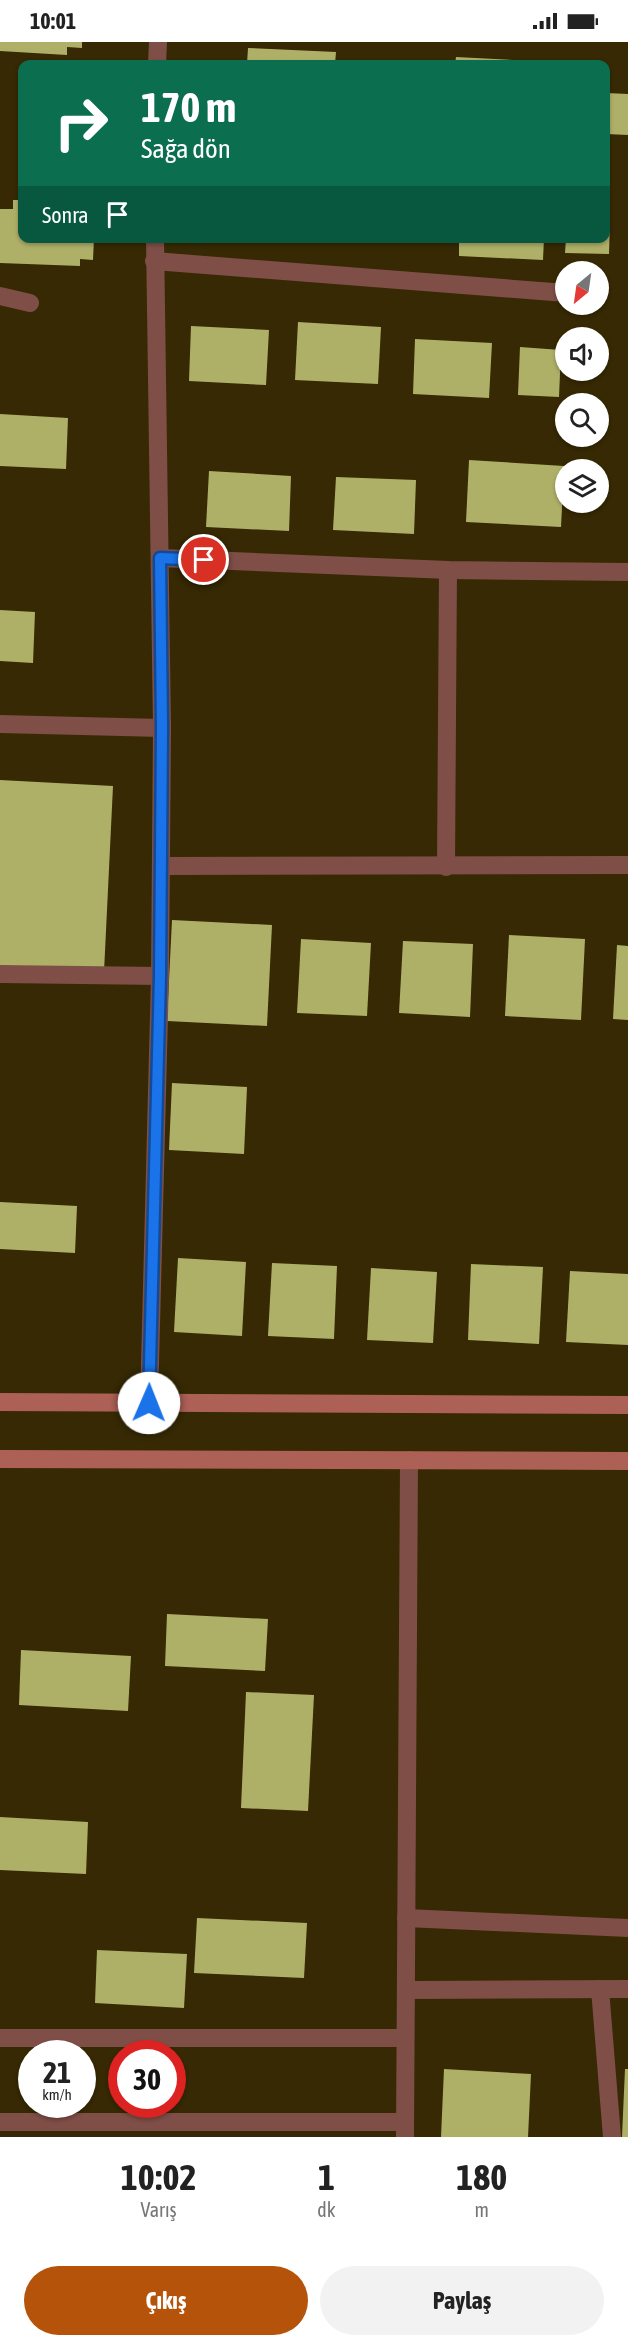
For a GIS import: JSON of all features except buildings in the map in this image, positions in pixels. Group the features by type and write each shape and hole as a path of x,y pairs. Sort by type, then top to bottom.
{"main road":[{"path":"0,1402 628,1405"},
{"path":"0,1459 628,1461"}],"street":[{"path":"157,60 158,42"},
{"path":"149,1403 160,976 162,728 155,243"},
{"path":"154,261 555,292"},
{"path":"0,296 30,303"},
{"path":"160,558 448,570 628,572"},
{"path":"446,867 448,570"},
{"path":"0,724 162,728"},
{"path":"161,866 628,865"},
{"path":"0,974 160,976"},
{"path":"0,2122 405,2130 409,1461"},
{"path":"406,1918 628,1928"},
{"path":"600,1989 612,2137"},
{"path":"406,1990 628,1989"},
{"path":"0,2038 405,2038"}],"route":[{"path":"149,1403 160,976 162,728 160,558 204,560"}]}
